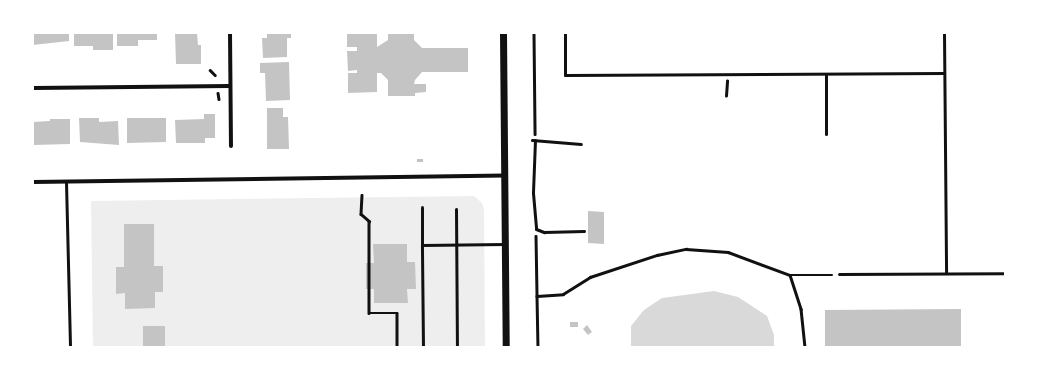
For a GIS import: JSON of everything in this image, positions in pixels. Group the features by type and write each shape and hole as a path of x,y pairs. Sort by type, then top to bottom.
{"street":[{"path":"230,33 231,146"},
{"path":"503,33 506,347"},
{"path":"33,88 230,86"},
{"path":"33,182 505,175"}],"lane":[{"path":"565,33 565,75 944,73"},
{"path":"944,33 946,273"},
{"path":"826,74 826,134"},
{"path":"581,144 533,140 533,193 536,229 544,232 584,231"},
{"path":"66,182 70,347"},
{"path":"422,207 423,347"},
{"path":"456,209 457,347"},
{"path":"422,245 505,244"},
{"path":"839,274 1005,273"}],"path":[{"path":"534,33 535,135"},
{"path":"210,70 215,75"},
{"path":"726,96 727,74"},
{"path":"218,93 219,99"},
{"path":"362,195 361,214 369,221 369,313 396,313 397,347"},
{"path":"536,229 538,347"},
{"path":"537,296 563,294 590,277 657,254 686,249 728,252 790,275 839,274"},
{"path":"790,275 801,309 805,347"}],"shaded area":[{"path":"474,196 482,203 484,210 485,347 93,347 91,201"},
{"path":"714,291 738,297 767,316 774,335 774,347 631,347 631,326 644,310 662,298"}],"building":[{"path":"33,33 69,33 69,41 33,45"},
{"path":"74,33 113,33 113,50 93,50 93,46 74,46"},
{"path":"117,33 157,33 157,40 138,40 138,46 117,46"},
{"path":"175,33 197,33 198,45 201,45 201,64 176,64"},
{"path":"267,33 291,33 291,38 287,38 287,57 263,58 262,38 267,38"},
{"path":"347,33 377,33 377,47 388,40 388,33 414,33 414,40 422,48 468,48 468,72 422,72 415,80 414,84 426,84 426,92 415,93 415,96 388,96 388,80 381,73 377,73 377,92 348,93 348,73 357,73 357,70 348,71 347,51 357,51 357,47 347,47"},
{"path":"289,62 290,100 266,101 265,73 260,73 260,63"},
{"path":"267,108 283,108 283,117 288,117 289,149 267,149"},
{"path":"204,114 215,114 215,138 205,138 205,143 176,143 175,120 204,119"},
{"path":"79,118 99,118 99,122 118,121 119,145 80,142"},
{"path":"127,118 166,118 166,142 127,143"},
{"path":"50,119 70,119 70,144 33,145 33,122 50,121"},
{"path":"417,159 423,159 423,162 417,162"},
{"path":"588,211 604,212 604,244 588,243"},
{"path":"124,224 154,224 154,266 163,266 163,292 155,292 155,308 125,309 125,293 116,294 116,267 124,267"},
{"path":"373,244 407,244 407,262 415,262 416,289 407,289 408,303 374,303 374,289 366,289 366,263 374,263"},
{"path":"961,309 961,347 825,347 825,310"},
{"path":"570,322 578,322 578,327 570,327"},
{"path":"587,325 592,332 588,335 583,329"},
{"path":"143,326 165,326 165,347 143,347"}]}
